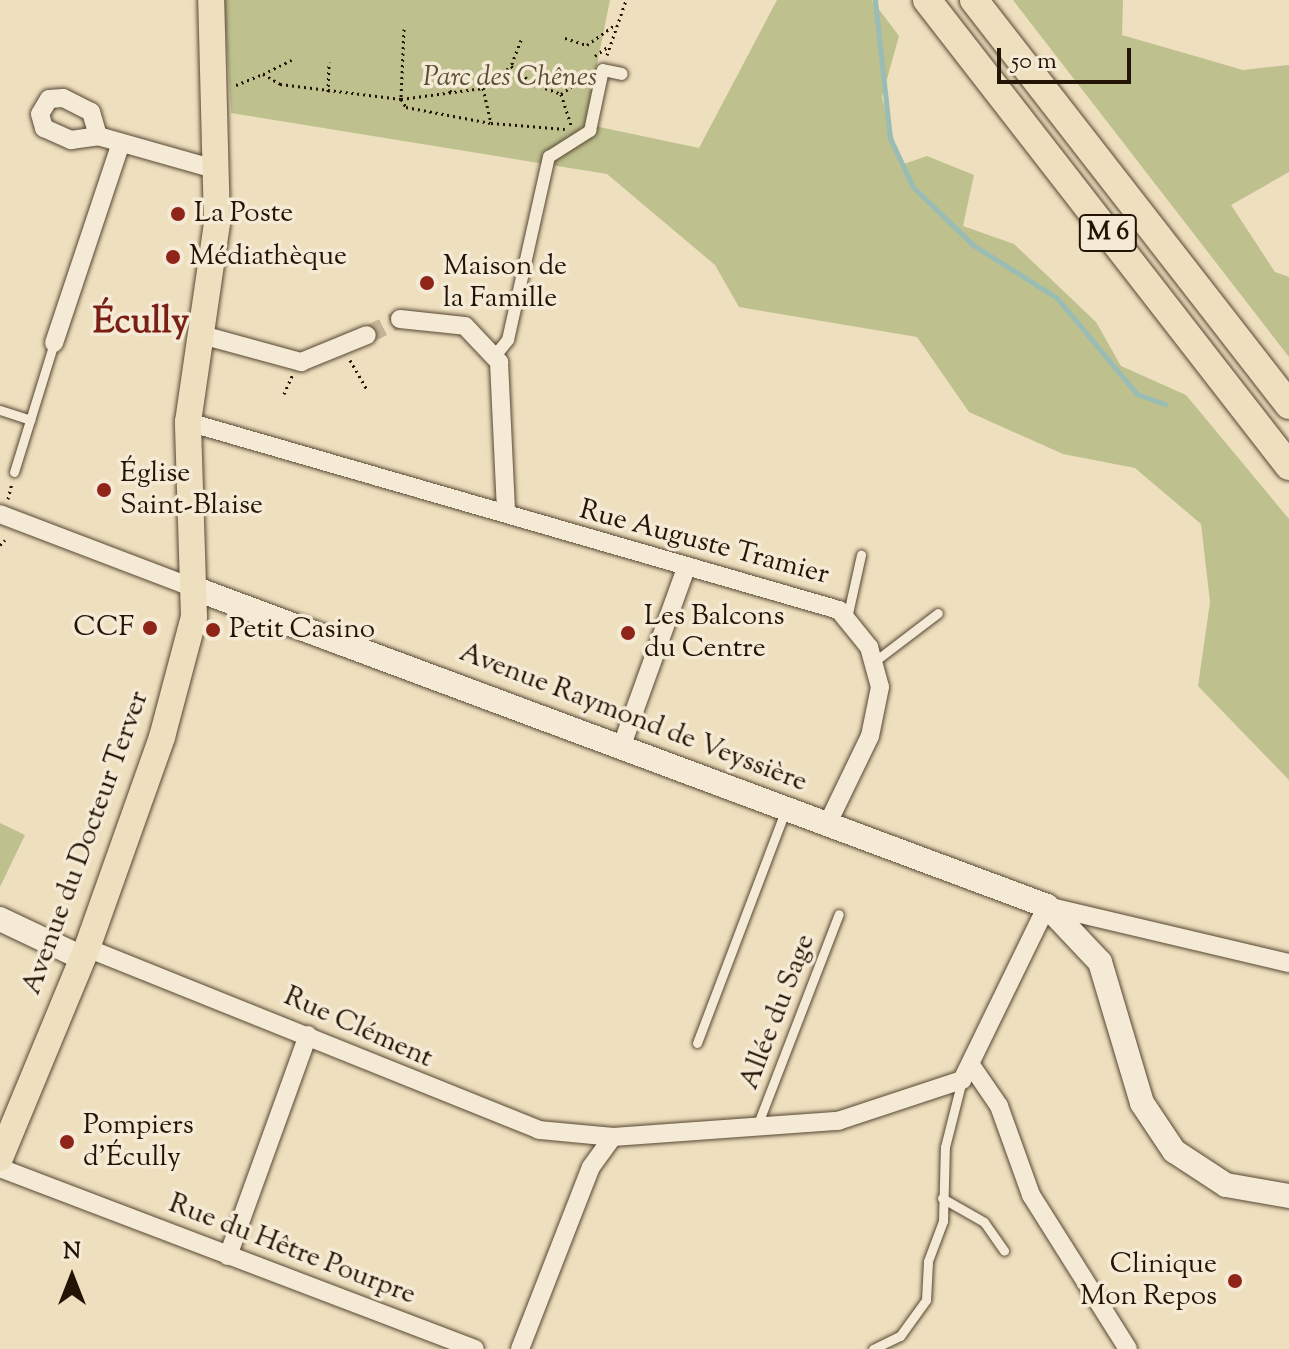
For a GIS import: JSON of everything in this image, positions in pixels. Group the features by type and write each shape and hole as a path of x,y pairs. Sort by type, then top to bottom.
{"highway":[{"name":"M 6","path":"927,0 1289,466"},
{"name":"M 6","path":"974,0 1289,405"}],"main road":[{"name":"Avenue du Docteur Terver","path":"0,1158 76,951 162,737 196,589 188,422 217,223 211,0"},
{"name":"Avenue Raymond de Veyssière","path":"196,589 622,745 1047,906"},
{"path":"1047,906 1100,962 1142,1103 1174,1151 1226,1185 1289,1196"},
{"path":"0,919 76,951"}],"street":[{"path":"506,512 497,359 508,340 549,157 590,131 603,70 622,74"},
{"path":"98,136 215,169"},
{"path":"54,343 121,143"},
{"path":"400,319 465,326 497,359"},
{"path":"202,335 301,362 367,335"},
{"name":"Rue Auguste Tramier","path":"188,422 476,511 506,512 685,571 794,592 847,618 875,661 880,687 870,736 827,825"},
{"path":"8,518 196,589"},
{"path":"622,745 685,571"},
{"path":"1128,1349 1031,1195 999,1106 967,1074 1047,906 1289,963"},
{"name":"Rue Clément","path":"76,951 308,1035 539,1130 613,1137 838,1121 967,1074"},
{"path":"228,1256 308,1035"},
{"path":"520,1349 591,1167 613,1137"},
{"name":"Rue du Hêtre Pourpre","path":"0,1168 475,1349"}],"lane":[{"path":"13,477 54,343"},
{"path":"0,410 30,420"},
{"path":"847,618 861,555"},
{"path":"875,661 938,613"},
{"path":"697,1043 786,809"},
{"name":"Allée du Sage","path":"757,1126 839,914"},
{"path":"873,1349 900,1336 926,1300 942,1198 967,1074"},
{"path":"942,1198 984,1222 1004,1251"}],"path":[{"path":"603,70 626,0"},
{"path":"565,38 587,45 616,24"},
{"path":"404,29 401,99 406,107 491,123 590,131"},
{"path":"263,74 328,92 401,99 452,93 483,88 511,66 521,40"},
{"path":"561,94 581,82 598,49 609,46"},
{"path":"223,94 292,60"},
{"path":"328,92 329,62"},
{"path":"511,66 561,94 573,129"},
{"path":"439,76 452,93"},
{"path":"483,88 491,123"},
{"path":"347,353 367,390"},
{"path":"284,394 295,365"},
{"path":"8,495 13,477"},
{"path":"0,545 5,540"}],"green space":[{"name":"Parc des Chênes","path":"224,0 610,0 585,124 699,148 777,0 872,0 899,36 882,97 901,165 927,156 974,175 963,226 1014,244 1096,322 1121,366 1186,395 1289,519 1289,780 1198,686 1210,602 1201,524 1135,468 1063,454 969,412 917,337 739,307 715,265 607,174 231,113"},
{"path":"1013,0 1123,0 1122,35 1243,70 1289,65 1289,172 1231,205 1275,272 1289,277 1289,357"},
{"path":"0,823 25,835 0,887"}],"waterway":[{"path":"875,0 890,138 913,187 973,245 1057,298 1137,394 1165,404"}],"tunnel":[{"path":"367,335 400,319"}],"place":[{"name":"La Poste","path":"178,214"},
{"name":"Médiathèque","path":"173,257"},
{"name":"Maison de la Famille","path":"427,283"},
{"name":"Église Saint-Blaise","path":"104,490"},
{"name":"CCF","path":"150,628"},
{"name":"Petit Casino","path":"213,630"},
{"name":"Les Balcons du Centre","path":"628,633"},
{"name":"Pompiers d'Écully","path":"67,1142"},
{"name":"Clinique Mon Repos","path":"1235,1281"}],"district":[{"name":"Écully","path":"141,324"}]}
